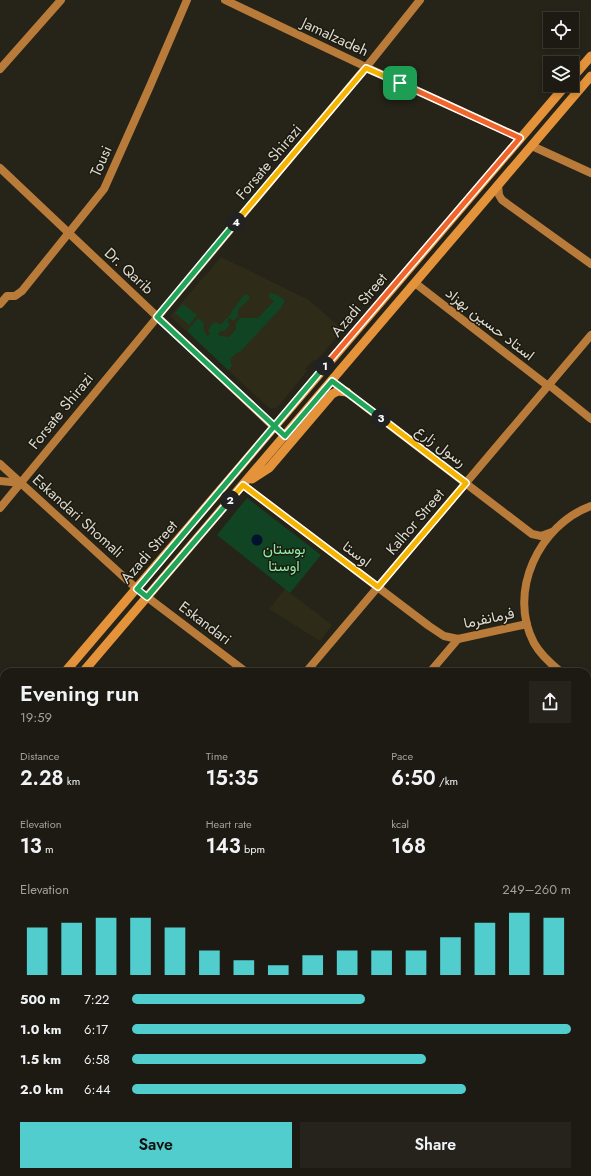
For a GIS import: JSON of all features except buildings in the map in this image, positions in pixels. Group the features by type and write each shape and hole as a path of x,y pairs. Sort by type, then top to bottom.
{"main road":[{"path":"579,70 591,56"},
{"name":"Azadi Street","path":"86,668 243,485 288,439 332,381 591,76"},
{"name":"Azadi Street","path":"68,668 560,92"},
{"path":"274,427 288,439 332,394 347,392"},
{"path":"137,589 147,597"}],"street":[{"path":"0,70 61,0"},
{"name":"Tousi","path":"0,304 7,296 15,296 22,291 104,189 187,0"},
{"name":"Jamalzadeh","path":"225,0 366,68 520,138"},
{"name":"Forsate Shirazi","path":"0,508 157,317 366,68 420,0"},
{"path":"532,146 591,173"},
{"name":"Dr. Qarib","path":"0,168 274,427"},
{"path":"498,185 499,195 502,200 591,264"},
{"name":"استاد حسین بهزاد","path":"415,283 591,419"},
{"name":"Kalhor Street","path":"309,668 591,335"},
{"name":"رسول زارع","path":"332,381 532,534"},
{"path":"1,465 5,472 0,480 21,483"},
{"name":"Eskandari Shomali","path":"1,465 137,589"},
{"path":"28,473 28,485 35,496"},
{"name":"اوستا","path":"243,485 435,630 444,636 458,639"},
{"path":"557,668 546,658 535,644 527,624 525,614 525,593 529,572 536,556 552,532 569,517 591,506"},
{"path":"532,534 541,536 552,532"},
{"path":"532,534 537,543 536,556"},
{"name":"Eskandari","path":"147,597 241,668"},
{"name":"فرمانفرما","path":"458,639 527,624"},
{"path":"433,668 458,639"}],"shaded area":[{"path":"221,257 309,300 343,330 317,360 314,360 305,369 307,371 277,408 269,408 170,316"},
{"path":"285,589 332,625 320,641 269,609"}],"green space":[{"path":"246,294 250,298 238,310 238,317 233,321 230,318 227,321 230,325 224,331 220,331 218,334 221,336 229,337 236,329 236,323 240,318 258,318 274,301 269,297 269,294 278,295 285,301 281,308 240,352 235,354 230,360 232,366 228,370 187,331 198,318 204,323 203,328 207,336 210,334 208,330 213,323 216,322 220,325 231,314"},
{"path":"183,304 197,315 189,325 175,313"},
{"name":"بوستان اوستا","path":"247,498 321,555 290,593 217,535"}],"water":[{"path":"257,534 261,536 263,540 261,544 257,546 253,544 251,540 253,536"}],"route":[{"path":"400,83 366,68 157,317 274,427 285,436 332,381 466,483 378,587 243,485 147,597 137,589 274,427 520,138 400,83"}]}
